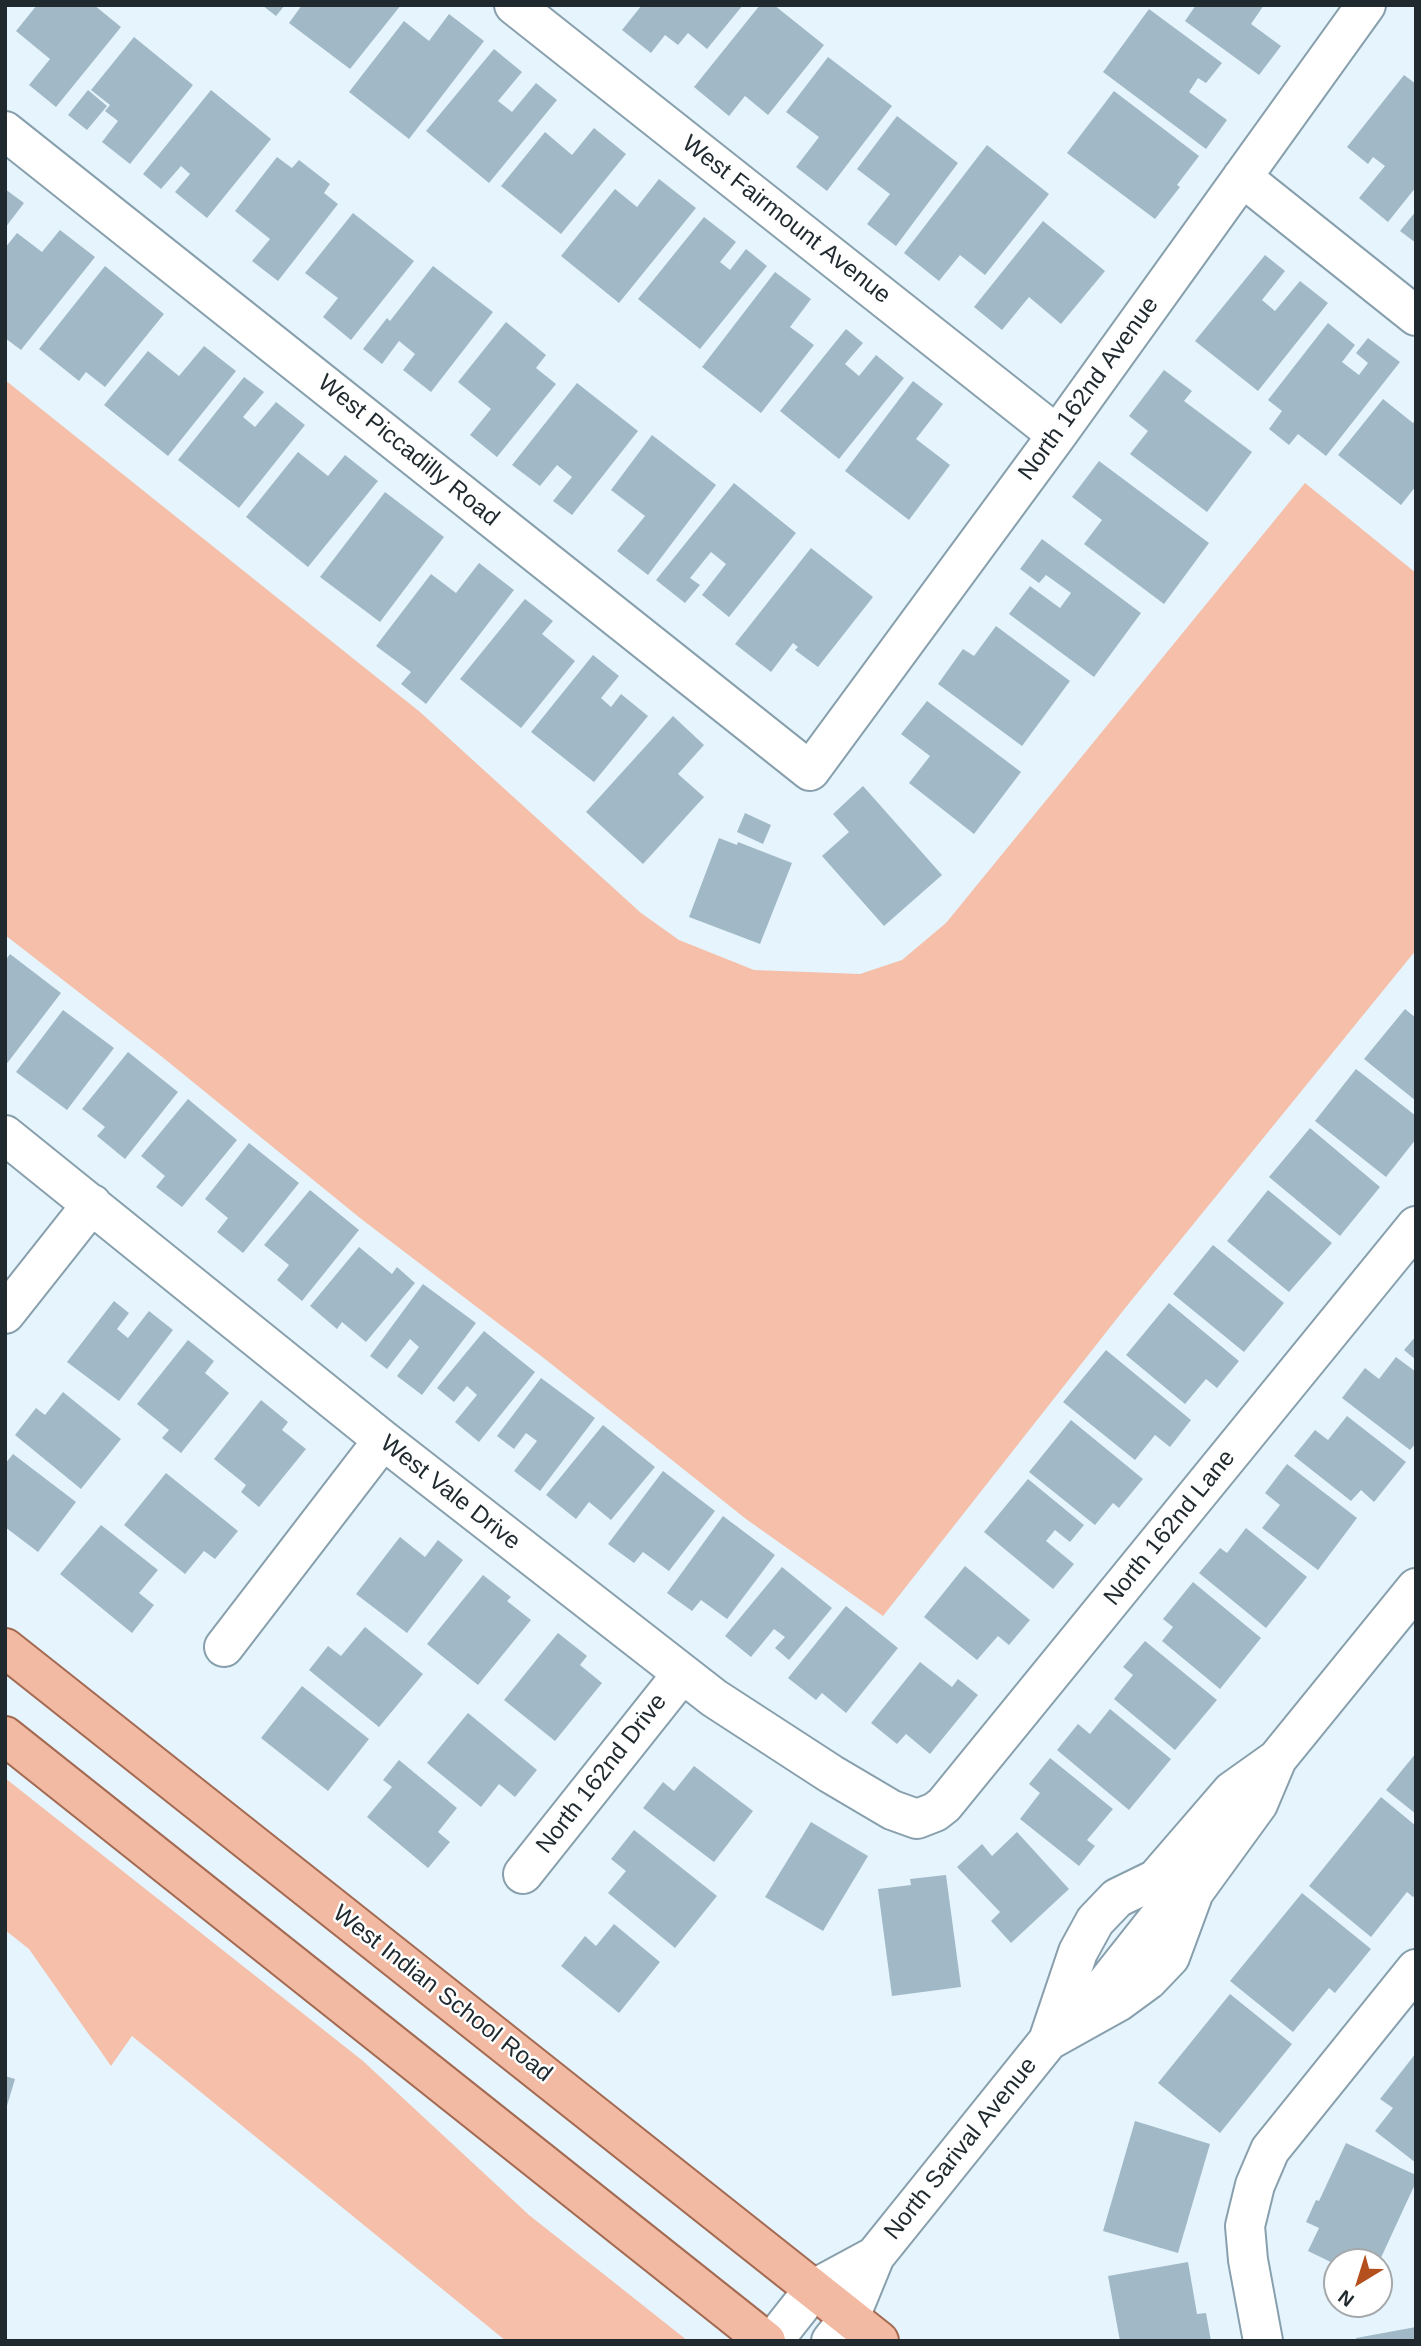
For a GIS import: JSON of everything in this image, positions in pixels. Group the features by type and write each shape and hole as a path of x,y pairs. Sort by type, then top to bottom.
{"main road":[{"name":"West Indian School Road","path":"5,1648 814,2289 840,2329 879,2341"},
{"path":"5,1736 766,2341"}],"street":[{"name":"West Fairmount Avenue","path":"514,5 1057,435"},
{"name":"North 162nd Avenue","path":"810,771 1057,435 1366,5"},
{"name":"West Piccadilly Road","path":"5,131 810,771"},
{"path":"1242,177 1416,316"},
{"name":"West Vale Drive","path":"5,1135 383,1440 682,1674 747,1722 787,1747 892,1810 917,1819"},
{"path":"5,1314 92,1204"},
{"name":"North 162nd Lane","path":"917,1819 944,1805 1416,1226"},
{"path":"224,1647 383,1440"},
{"name":"North Sarival Avenue","path":"1060,2034 1078,1952 1095,1921 1117,1898 1156,1879 1232,1791 1277,1759 1416,1588"},
{"name":"North 162nd Drive","path":"523,1874 682,1674"},
{"name":"North Sarival Avenue","path":"840,2329 874,2256 1060,2034 1118,2002 1148,1980 1170,1957 1194,1892 1258,1804 1277,1759"},
{"path":"1263,2341 1248,2260 1245,2226 1255,2185 1270,2150 1416,1969"},
{"name":"North Sarival Avenue","path":"773,2341 814,2289 874,2256"}],"shaded area":[{"path":"5,380 420,712 641,913 679,940 754,970 860,974 902,960 946,923 1305,483 1416,573 1416,950 1126,1307 883,1616 746,1519 545,1359 360,1218 161,1056 5,935"},
{"path":"5,1778 363,2061 529,2215 688,2341 506,2341 132,2036 111,2066 29,1949 5,1930"}],"building":[{"path":"37,5 94,5 121,27 56,107 29,85 50,59 16,31"},
{"path":"262,5 285,5 276,16"},
{"path":"302,5 401,5 350,69 289,23"},
{"path":"642,5 743,5 707,49 688,33 678,45 665,35 651,53 622,30"},
{"path":"760,5 774,5 824,45 768,115 745,96 729,116 694,87"},
{"path":"1196,5 1264,5 1251,24 1281,46 1259,75 1185,21"},
{"path":"1149,9 1222,63 1206,83 1198,78 1189,92 1227,120 1206,149 1103,72"},
{"path":"449,14 484,41 409,139 349,92 404,21 429,41"},
{"path":"134,37 193,85 130,164 102,142 118,121 105,111 110,105 91,90"},
{"path":"494,49 522,72 498,101 512,112 536,83 557,100 489,183 426,131"},
{"path":"828,57 892,106 827,191 796,167 819,137 786,112"},
{"path":"1404,75 1416,84 1416,187 1388,222 1359,198 1385,166 1373,157 1368,164 1347,147"},
{"path":"88,90 107,106 87,130 68,115"},
{"path":"211,90 271,139 207,218 175,192 190,174 181,166 161,189 143,174"},
{"path":"1114,91 1199,156 1177,185 1180,187 1155,219 1067,153"},
{"path":"897,116 958,163 896,246 867,224 890,194 857,169"},
{"path":"594,128 626,154 561,234 501,186 545,132 572,155"},
{"path":"987,145 1049,194 985,275 960,255 939,281 904,253"},
{"path":"277,157 292,168 299,160 330,184 324,193 338,204 278,281 252,261 270,239 235,211"},
{"path":"659,179 696,208 619,303 561,256 615,189 637,207"},
{"path":"5,189 24,203 5,228"},
{"path":"1416,211 1416,243 1400,231"},
{"path":"353,213 414,261 351,340 323,317 338,298 305,273"},
{"path":"704,217 736,242 720,262 730,270 746,249 767,266 700,349 638,299"},
{"path":"1043,221 1105,271 1061,324 1029,297 1002,330 974,307"},
{"path":"60,230 95,257 21,350 5,338 5,248 17,233 42,252"},
{"path":"1265,255 1285,271 1262,300 1275,311 1300,281 1328,303 1258,391 1195,341"},
{"path":"105,266 164,314 105,387 86,372 79,381 39,349"},
{"path":"433,266 493,312 431,392 403,370 415,354 399,341 382,364 363,349 387,318 390,321"},
{"path":"775,272 811,299 790,327 814,345 761,413 702,367"},
{"path":"506,322 546,355 536,368 556,384 497,457 470,435 491,409 458,382"},
{"path":"1328,323 1355,345 1342,362 1359,375 1368,363 1356,353 1368,338 1400,362 1326,456 1298,434 1289,445 1269,429 1282,411 1268,400"},
{"path":"846,329 863,343 845,364 859,376 876,355 904,378 839,459 780,411"},
{"path":"204,346 236,371 168,456 104,405 148,351 179,376"},
{"path":"1164,370 1192,391 1184,401 1252,452 1207,512 1130,454 1148,431 1129,416"},
{"path":"244,377 264,392 243,417 255,427 276,402 305,425 239,508 178,460"},
{"path":"913,381 943,404 916,439 950,465 909,520 845,471"},
{"path":"577,383 638,431 572,515 553,501 572,477 557,465 540,486 512,465"},
{"path":"1383,399 1413,423 1416,419 1416,486 1401,505 1338,455"},
{"path":"652,435 716,485 648,575 617,551 645,516 611,490"},
{"path":"298,452 328,476 345,455 378,481 308,567 246,517"},
{"path":"1099,461 1209,543 1164,604 1084,544 1102,520 1072,497"},
{"path":"734,483 796,533 729,617 702,595 726,564 711,552 690,578 700,585 685,603 656,580"},
{"path":"385,492 444,537 380,622 320,577"},
{"path":"1042,539 1141,613 1094,677 1009,614 1030,586 1060,608 1071,593 1046,575 1039,583 1020,569"},
{"path":"811,548 873,597 818,667 795,650 798,647 793,643 771,672 735,644"},
{"path":"479,563 514,590 426,704 401,684 411,672 376,646 431,574 456,593"},
{"path":"525,599 553,621 542,634 575,661 521,728 460,679"},
{"path":"996,626 1070,681 1022,746 938,684 963,649 974,656"},
{"path":"593,655 619,676 601,698 611,707 621,694 648,716 594,782 531,732"},
{"path":"927,701 1021,772 974,834 909,783 930,756 901,734"},
{"path":"673,716 704,745 678,774 704,797 643,864 586,812"},
{"path":"863,786 942,875 884,926 822,856 849,832 833,814"},
{"path":"745,813 771,825 763,844 737,832"},
{"path":"719,838 737,845 738,842 792,863 760,944 689,917"},
{"path":"10,954 61,993 5,1066 5,961"},
{"path":"1405,1009 1416,1018 1416,1101 1364,1059"},
{"path":"63,1010 114,1048 67,1110 16,1072"},
{"path":"128,1052 178,1092 125,1159 97,1136 105,1127 82,1109"},
{"path":"1356,1069 1416,1116 1416,1139 1386,1177 1315,1121"},
{"path":"188,1099 237,1140 182,1207 156,1187 165,1176 141,1156"},
{"path":"1310,1128 1380,1187 1340,1236 1269,1177"},
{"path":"249,1143 299,1183 243,1253 217,1232 228,1218 205,1199"},
{"path":"310,1190 359,1230 302,1301 277,1280 289,1265 264,1245"},
{"path":"1268,1190 1332,1243 1289,1292 1227,1241"},
{"path":"1213,1245 1284,1303 1244,1352 1173,1294"},
{"path":"359,1247 392,1274 397,1267 415,1283 366,1342 342,1322 337,1329 310,1306"},
{"path":"423,1284 476,1323 422,1395 397,1376 419,1347 410,1339 387,1369 370,1356"},
{"path":"114,1301 129,1313 117,1329 128,1338 149,1311 173,1330 119,1401 67,1362"},
{"path":"1169,1303 1239,1361 1217,1388 1206,1379 1185,1404 1126,1355"},
{"path":"484,1331 535,1372 479,1442 455,1422 477,1395 467,1386 454,1402 437,1388"},
{"path":"1416,1336 1416,1360 1404,1350"},
{"path":"188,1340 214,1361 205,1373 229,1393 181,1453 162,1438 169,1430 137,1404"},
{"path":"1106,1350 1191,1420 1170,1447 1155,1435 1135,1460 1063,1402"},
{"path":"1396,1357 1416,1372 1416,1443 1410,1450 1342,1398 1365,1368 1379,1379"},
{"path":"541,1378 595,1418 540,1491 514,1471 537,1441 526,1433 514,1449 497,1436"},
{"path":"63,1392 121,1439 81,1489 15,1435 36,1408 45,1415"},
{"path":"261,1400 288,1422 282,1430 306,1449 259,1507 241,1492 246,1485 214,1459"},
{"path":"1347,1416 1406,1462 1374,1502 1361,1490 1351,1501 1294,1456 1315,1430 1328,1440"},
{"path":"1071,1420 1143,1479 1119,1508 1113,1503 1095,1525 1029,1472"},
{"path":"603,1425 655,1467 611,1520 589,1502 576,1519 546,1495"},
{"path":"13,1454 76,1502 38,1552 5,1527 5,1464"},
{"path":"1287,1464 1357,1518 1318,1570 1262,1528 1280,1505 1265,1493"},
{"path":"663,1471 715,1511 669,1571 643,1552 634,1563 608,1544"},
{"path":"166,1473 238,1531 215,1559 204,1551 185,1574 124,1525"},
{"path":"1028,1479 1084,1525 1070,1542 1055,1530 1046,1541 1074,1564 1053,1589 984,1532"},
{"path":"723,1516 775,1555 727,1619 701,1600 692,1611 667,1593"},
{"path":"101,1525 158,1570 139,1593 154,1605 132,1633 60,1574"},
{"path":"1246,1528 1307,1577 1266,1628 1199,1573 1220,1548 1227,1553"},
{"path":"400,1537 425,1557 438,1540 463,1560 407,1633 356,1594"},
{"path":"965,1566 1030,1620 1009,1645 998,1636 977,1660 924,1617"},
{"path":"782,1567 832,1608 789,1660 775,1648 785,1637 774,1629 751,1657 725,1636"},
{"path":"483,1575 511,1597 507,1601 531,1620 478,1685 427,1644"},
{"path":"1193,1582 1261,1638 1220,1689 1162,1641 1173,1627 1163,1619"},
{"path":"846,1606 898,1648 846,1713 822,1693 816,1700 788,1678"},
{"path":"365,1627 423,1674 379,1727 309,1670 328,1646 341,1656"},
{"path":"558,1633 587,1656 580,1665 602,1683 555,1741 504,1700"},
{"path":"1145,1641 1217,1700 1175,1750 1114,1699 1133,1675 1123,1667"},
{"path":"920,1662 952,1687 958,1679 978,1695 930,1754 906,1734 897,1744 871,1723"},
{"path":"302,1686 369,1739 328,1791 261,1738"},
{"path":"1110,1709 1171,1759 1129,1810 1057,1750 1078,1724 1090,1734"},
{"path":"468,1713 537,1770 515,1797 499,1784 481,1807 427,1763"},
{"path":"1416,1753 1416,1814 1386,1790"},
{"path":"1050,1758 1113,1809 1087,1840 1095,1846 1079,1866 1020,1819 1040,1793 1029,1784"},
{"path":"399,1760 457,1808 438,1832 450,1842 428,1868 367,1817 392,1787 383,1780"},
{"path":"694,1766 753,1811 714,1862 643,1808 663,1782 674,1791"},
{"path":"1381,1797 1416,1826 1416,1894 1413,1897 1407,1892 1371,1937 1309,1886"},
{"path":"811,1822 868,1856 823,1931 765,1897"},
{"path":"634,1830 717,1896 675,1948 608,1893 626,1871 611,1859"},
{"path":"1017,1832 1069,1889 1011,1943 991,1921 1000,1912 957,1867 982,1844 992,1856"},
{"path":"946,1875 961,1987 892,1996 878,1889 911,1885 910,1879"},
{"path":"1302,1893 1371,1949 1335,1993 1329,1988 1293,2032 1230,1981"},
{"path":"614,1924 660,1962 619,2013 561,1966 585,1936 596,1946"},
{"path":"1230,1994 1292,2044 1220,2133 1158,2083"},
{"path":"1416,2053 1416,2163 1375,2131 1393,2108 1380,2099"},
{"path":"5,2076 15,2079 6,2109 5,2109"},
{"path":"1135,2121 1210,2144 1178,2253 1103,2231"},
{"path":"1346,2143 1416,2175 1416,2182 1385,2248 1323,2248 1323,2258 1308,2251 1319,2228 1306,2222 1316,2200 1319,2201"},
{"path":"1188,2262 1197,2314 1206,2313 1211,2341 1120,2341 1108,2276"},
{"path":"1416,2327 1416,2341 1357,2341 1356,2338"}]}
